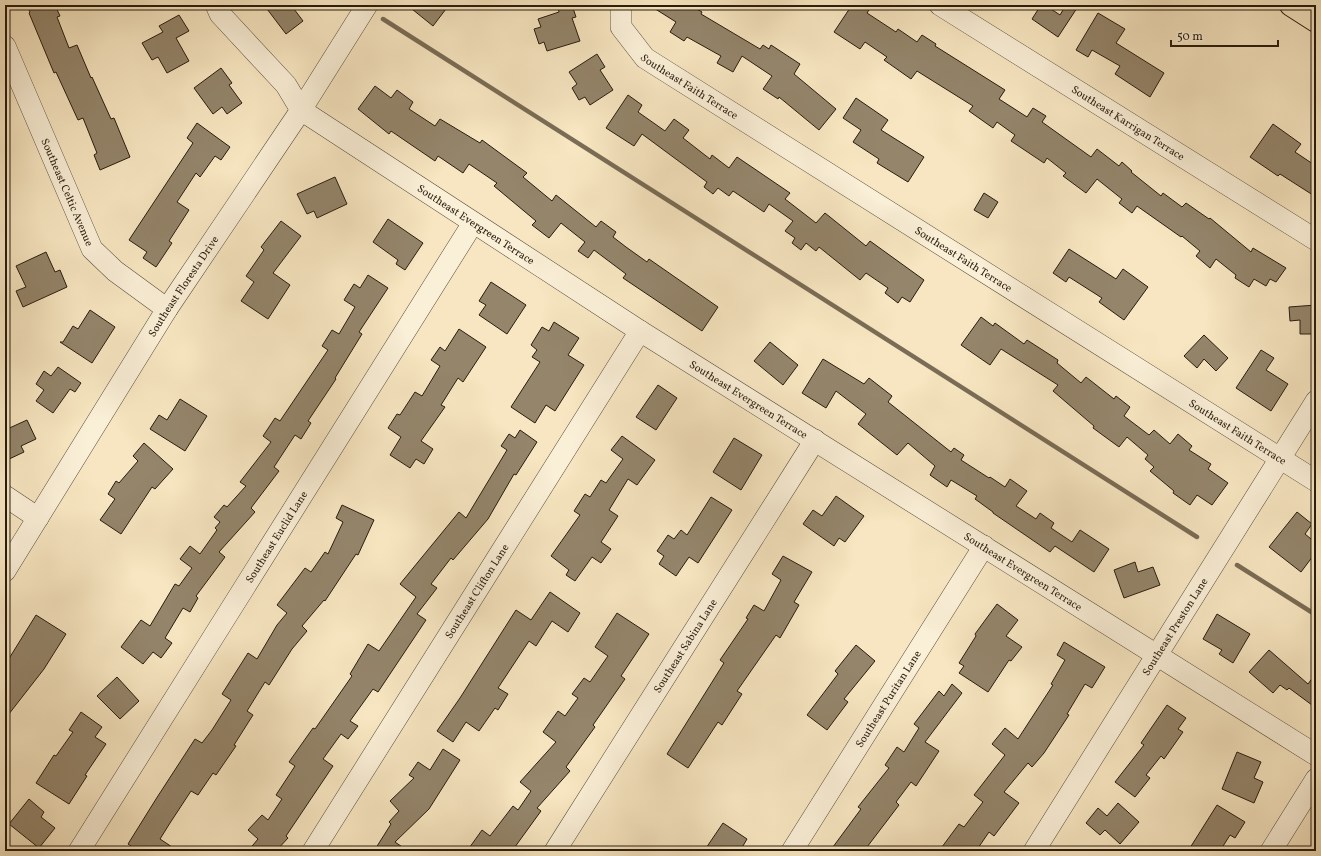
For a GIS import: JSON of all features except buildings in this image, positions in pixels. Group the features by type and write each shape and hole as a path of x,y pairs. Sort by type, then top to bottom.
{"main road":[{"path":"1291,5 1316,21"}],"street":[{"name":"Southeast Evergreen Terrace","path":"216,5 220,14 286,85 301,110 640,331 1316,755"},
{"name":"Southeast Floresta Drive","path":"5,571 167,309 301,110 367,5"},
{"name":"Southeast Faith Terrace","path":"621,5 622,27 645,58 1316,481"},
{"name":"Southeast Karrigan Terrace","path":"940,5 1316,240"},
{"name":"Southeast Celtic Avenue","path":"5,46 92,249 115,271 167,309"},
{"name":"Southeast Euclid Lane","path":"79,851 473,223"},
{"name":"Southeast Clifton Lane","path":"313,851 640,331"},
{"name":"Southeast Preston Lane","path":"1034,851 1316,401"},
{"name":"Southeast Sabina Lane","path":"555,851 815,440"},
{"path":"5,496 38,518"},
{"name":"Southeast Puritan Lane","path":"792,851 984,546"},
{"path":"1271,851 1316,779"}],"waterway":[{"path":"383,19 1197,537"},
{"path":"1237,565 1316,615"}]}
